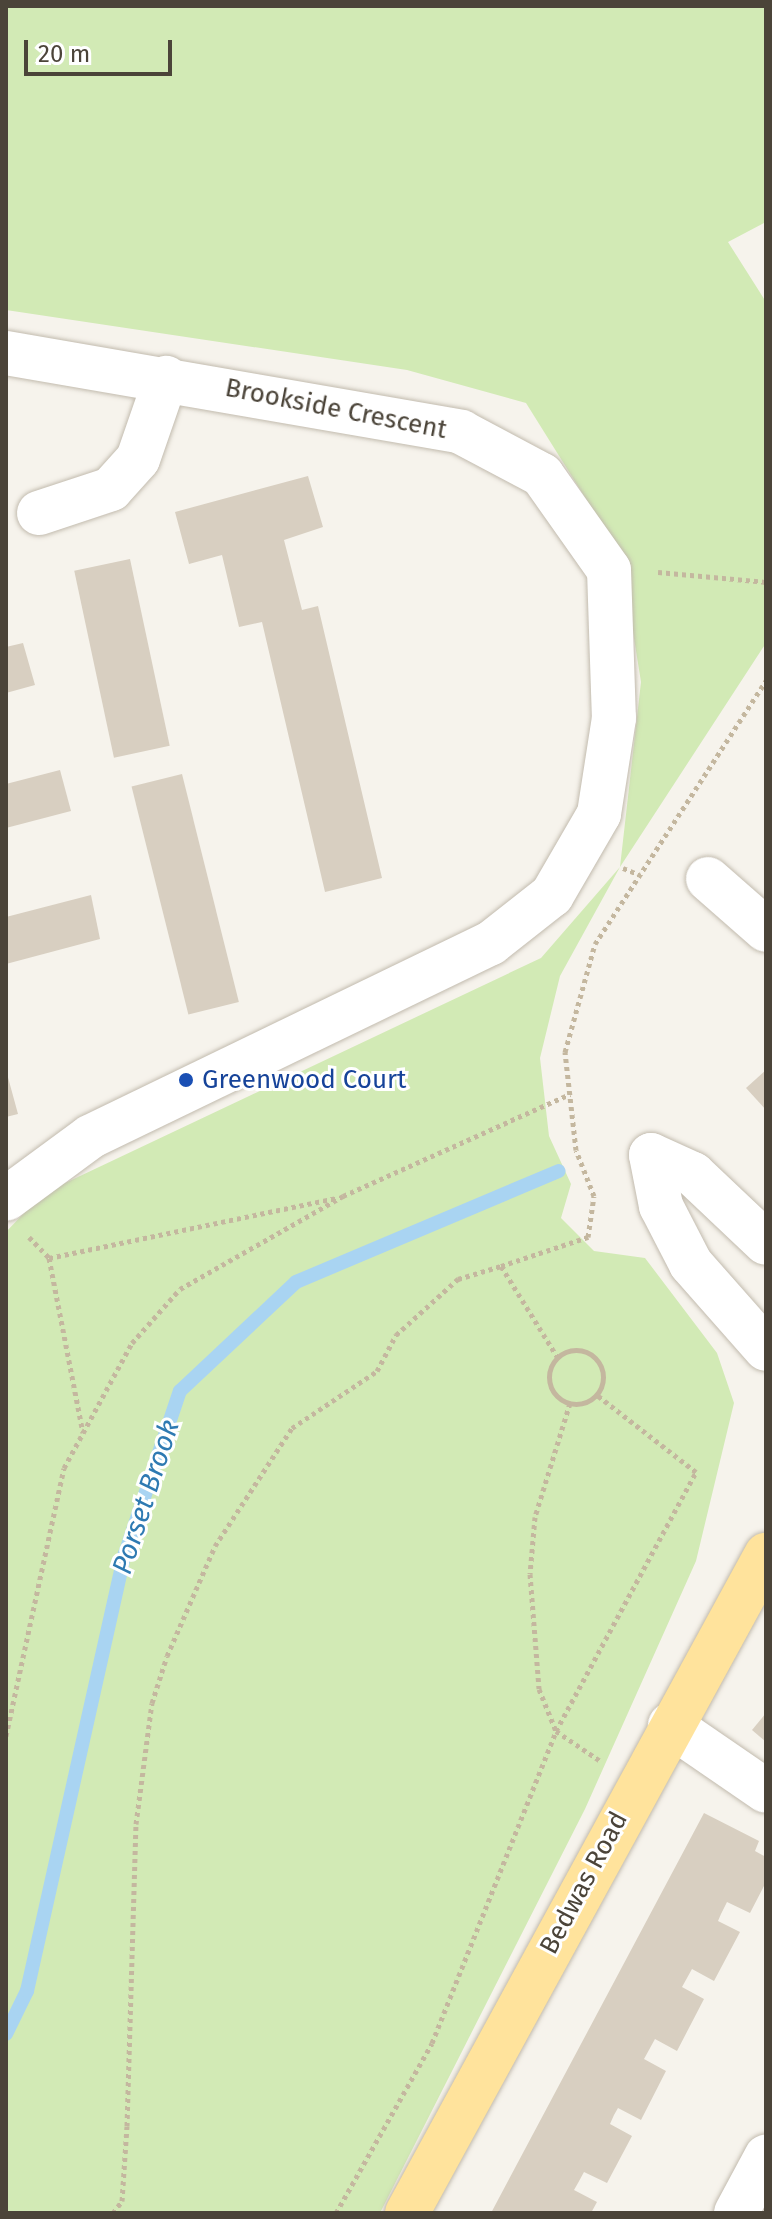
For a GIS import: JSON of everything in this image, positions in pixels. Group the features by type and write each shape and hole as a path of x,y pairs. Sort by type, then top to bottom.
{"main road":[{"name":"Bedwas Road","path":"407,2213 636,1785 766,1555"}],"street":[{"name":"Brookside Crescent","path":"6,353 166,378 461,432 542,475 609,570"},
{"path":"39,513 111,489 138,459 166,378"},
{"path":"11,1212 90,1137 491,943 552,895 599,814 614,718 609,570"},
{"path":"708,879 766,930"},
{"path":"766,1243 693,1174 651,1155 661,1206 691,1264 766,1349"},
{"path":"670,1725 766,1791"},
{"path":"736,2213 766,2157"}],"path":[{"path":"609,570 766,582"},
{"path":"113,2213 122,2201 127,2126 136,1824 152,1703 167,1656 215,1546 292,1428 377,1371 396,1335 458,1279 588,1237 594,1196 576,1150 565,1052 595,944 766,681"},
{"path":"6,1736 64,1468 132,1343 180,1289 343,1196 570,1094"},
{"path":"49,1258 343,1196"},
{"path":"11,1212 49,1258 83,1433"},
{"path":"501,1266 558,1358 551,1388 570,1403"},
{"path":"558,1358 574,1350 598,1361 604,1378 597,1395"},
{"path":"570,1403 597,1395"},
{"path":"336,2213 432,2043 556,1731 696,1472 597,1395"},
{"path":"570,1403 535,1517 530,1574 539,1689 556,1731 636,1785"}],"green space":[{"path":"6,6 766,6 766,222 728,242 766,302 766,643 620,867 641,682 629,607 616,547 526,403 407,370 6,310"},
{"path":"620,867 560,976 540,1058 549,1136 571,1184 561,1218 594,1251 645,1258 717,1353 734,1403 696,1561 585,1809 380,2213 6,2213 6,1232 42,1194 541,958"}],"building":[{"path":"308,476 323,527 284,540 302,610 318,606 382,878 325,892 262,622 239,627 222,555 189,564 175,512"},
{"path":"130,559 170,746 114,758 74,571"},
{"path":"23,643 35,685 6,693 6,647"},
{"path":"60,770 71,811 6,828 6,784"},
{"path":"182,774 239,1002 188,1015 132,787"},
{"path":"91,895 100,939 6,964 6,917"},
{"path":"6,1070 18,1114 6,1117"},
{"path":"766,1070 766,1110 746,1088"},
{"path":"766,1713 766,1742 752,1730"},
{"path":"704,1813 759,1841 755,1851 766,1857 766,1882 750,1913 727,1902 718,1921 740,1932 714,1981 692,1969 682,1987 704,1999 677,2051 655,2039 644,2059 666,2071 641,2120 618,2108 614,2115 610,2124 632,2136 607,2183 584,2172 574,2190 597,2202 591,2213 491,2213"}],"waterway":[{"name":"Porset Brook","path":"6,2034 27,1991 125,1554 180,1391 296,1282 559,1171"}],"place":[{"name":"Greenwood Court","path":"186,1080"}]}
